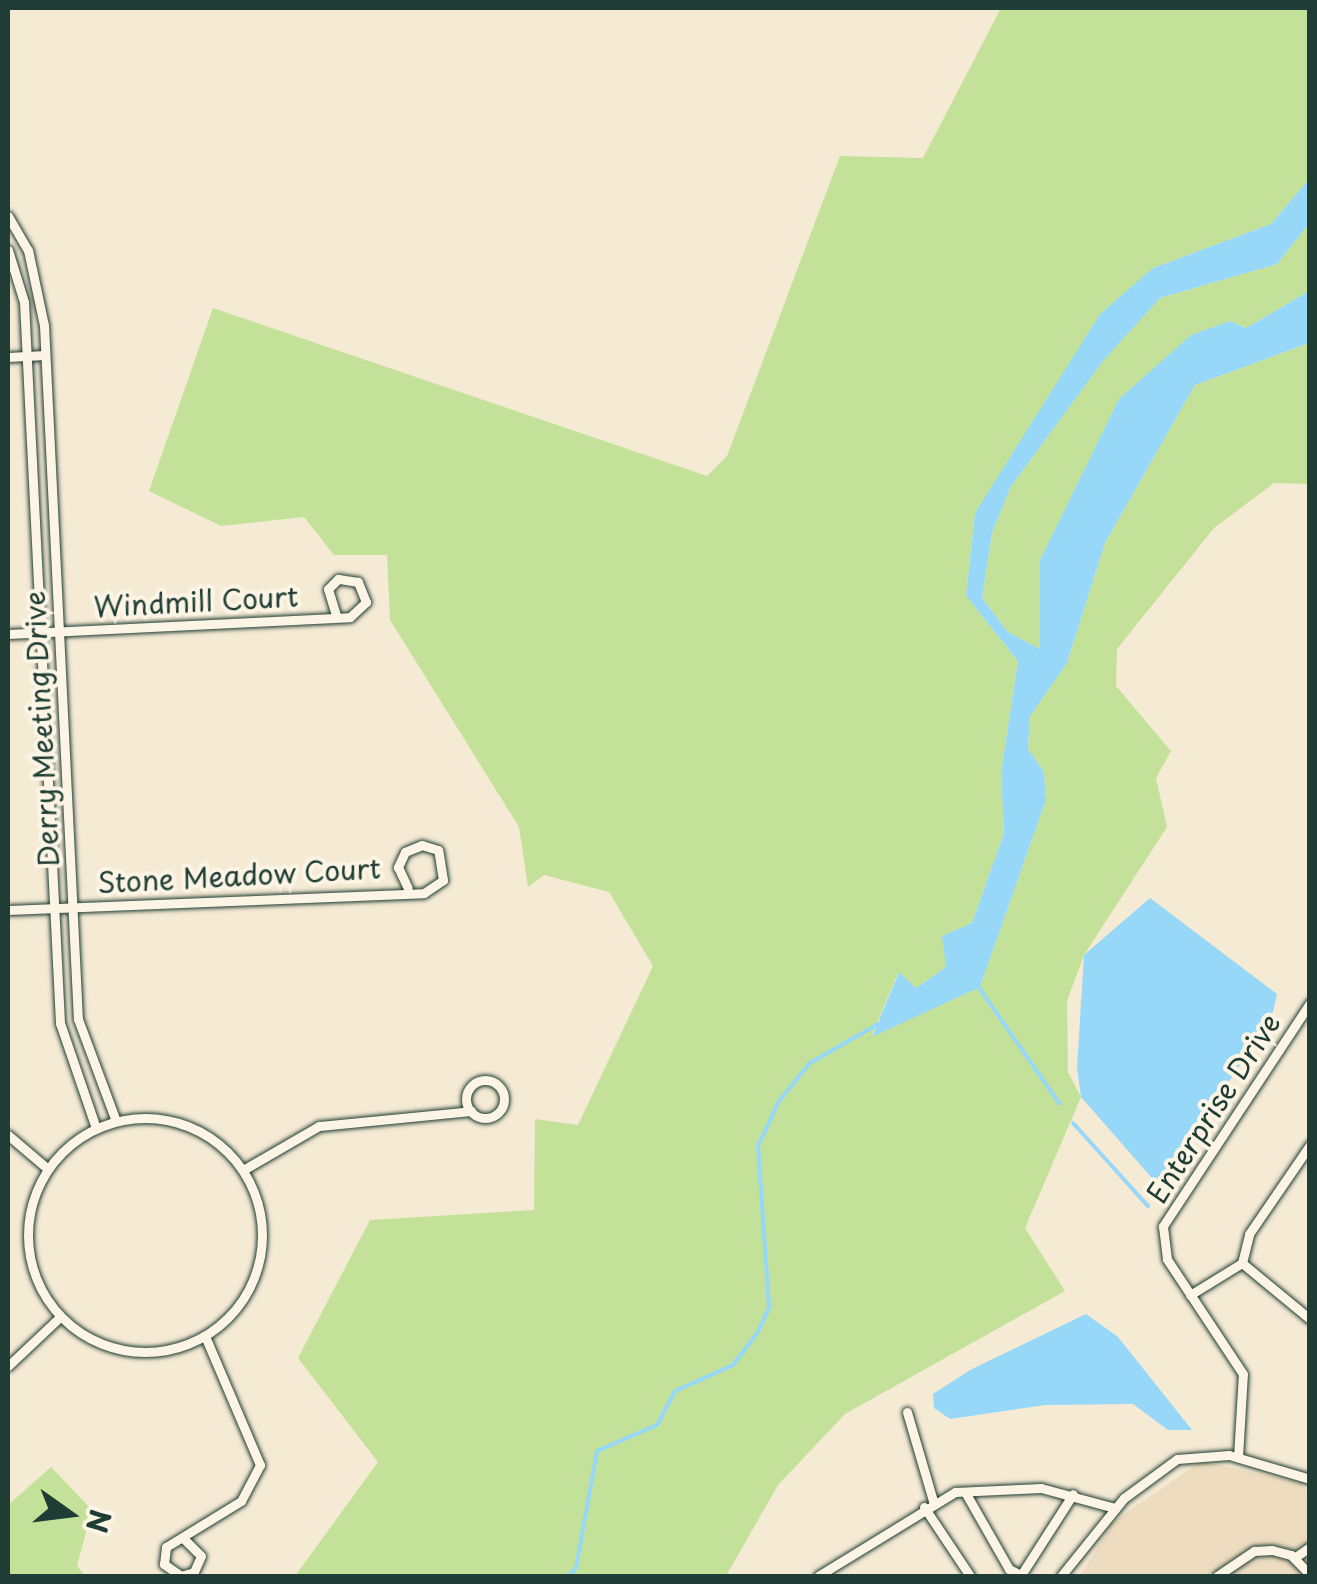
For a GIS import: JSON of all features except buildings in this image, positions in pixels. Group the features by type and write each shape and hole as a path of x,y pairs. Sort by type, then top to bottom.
{"street":[{"name":"Derry Meeting Drive","path":"8,216 36,274 45,354 78,1019 116,1121"},
{"name":"Derry Meeting Drive","path":"8,250 24,302 60,1023 96,1128"},
{"path":"8,357 45,354"},
{"name":"Windmill Court","path":"8,634 336,615 363,608 358,582 338,579 328,589 336,615"},
{"name":"Stone Meadow Court","path":"8,910 408,888 424,893 444,880 438,850 422,845 405,852 398,868 408,888"},
{"name":"Enterprise Drive","path":"1238,1457 1243,1374 1190,1295 1162,1243 1167,1212 1310,1003"},
{"path":"243,1170 319,1126 471,1110 498,1112 500,1088 484,1080 472,1086 471,1110"},
{"path":"116,1121 187,1125 243,1170 260,1223 254,1279 234,1312 205,1336 160,1351 114,1349 60,1316 30,1260 34,1197 48,1169 96,1128 116,1121"},
{"path":"8,1136 48,1169"},
{"path":"1190,1295 1242,1263 1249,1234 1310,1146"},
{"path":"1297,1164 1310,1172"},
{"path":"1242,1263 1310,1319"},
{"path":"8,1366 60,1316"},
{"path":"183,1538 202,1556 194,1572 181,1576 163,1557 183,1538 243,1499 260,1465 205,1336"},
{"path":"907,1412 928,1504 970,1576"},
{"path":"1061,1576 1116,1508 1176,1459 1238,1457 1310,1479"},
{"path":"818,1576 928,1504 965,1492 1073,1494 1116,1508"},
{"path":"965,1492 1009,1569 1021,1575 1073,1494"},
{"path":"1294,1558 1310,1547"},
{"path":"1218,1576 1254,1551 1294,1558 1309,1571"}],"shaded area":[{"path":"1201,1461 1301,1483 1309,1494 1309,1576 1080,1576 1113,1522"}],"green space":[{"path":"1001,8 1309,8 1309,179 1271,224 1153,268 975,513 966,596 1018,661 1001,773 1004,833 972,923 946,967 916,988 898,973 872,1035 980,987 1046,800 1044,772 1028,749 1030,715 1067,663 1105,543 1195,385 1309,343 1309,484 1274,483 1214,528 1117,649 1116,686 1171,751 1156,778 1167,827 1084,955 1067,1001 1068,1072 1081,1097 1025,1228 1065,1291 845,1414 778,1485 726,1576 295,1576 378,1462 298,1358 370,1220 534,1210 535,1119 578,1125 653,966 609,892 544,875 528,887 519,827 390,620 387,555 334,555 304,517 221,526 149,491 213,308 707,476 727,456 840,156 923,158"},
{"path":"1309,224 1309,291 1246,328 1230,321 1040,560 1040,649 1008,632 982,598 992,533 1010,488 1103,360 1160,298 1277,264"},
{"path":"51,1467 92,1510 77,1566 85,1576 8,1576 8,1505"}],"water":[{"path":"1309,179 1309,224 1277,264 1160,298 1103,361 1010,488 992,533 982,598 1008,632 1040,649 1040,560 1119,399 1191,335 1230,321 1246,328 1309,291 1309,343 1195,385 1105,543 1067,663 1030,716 1028,749 1044,772 1046,800 980,987 872,1037 899,972 916,988 946,967 942,936 972,923 1004,833 1001,773 1018,661 966,596 975,513 1100,314 1153,268 1271,224"},
{"path":"1150,898 1277,994 1271,1020 1158,1185 1081,1097 1077,1068 1084,955"},
{"path":"1086,1314 1118,1337 1192,1430 1168,1430 1133,1404 1045,1405 950,1419 934,1408 933,1394 970,1370"}],"waterway":[{"path":"977,985 1059,1103"},
{"path":"568,1576 576,1568 597,1451 657,1425 675,1391 733,1365 758,1332 769,1307 758,1146 779,1101 810,1063 878,1024"},
{"path":"1073,1123 1148,1206"}]}
